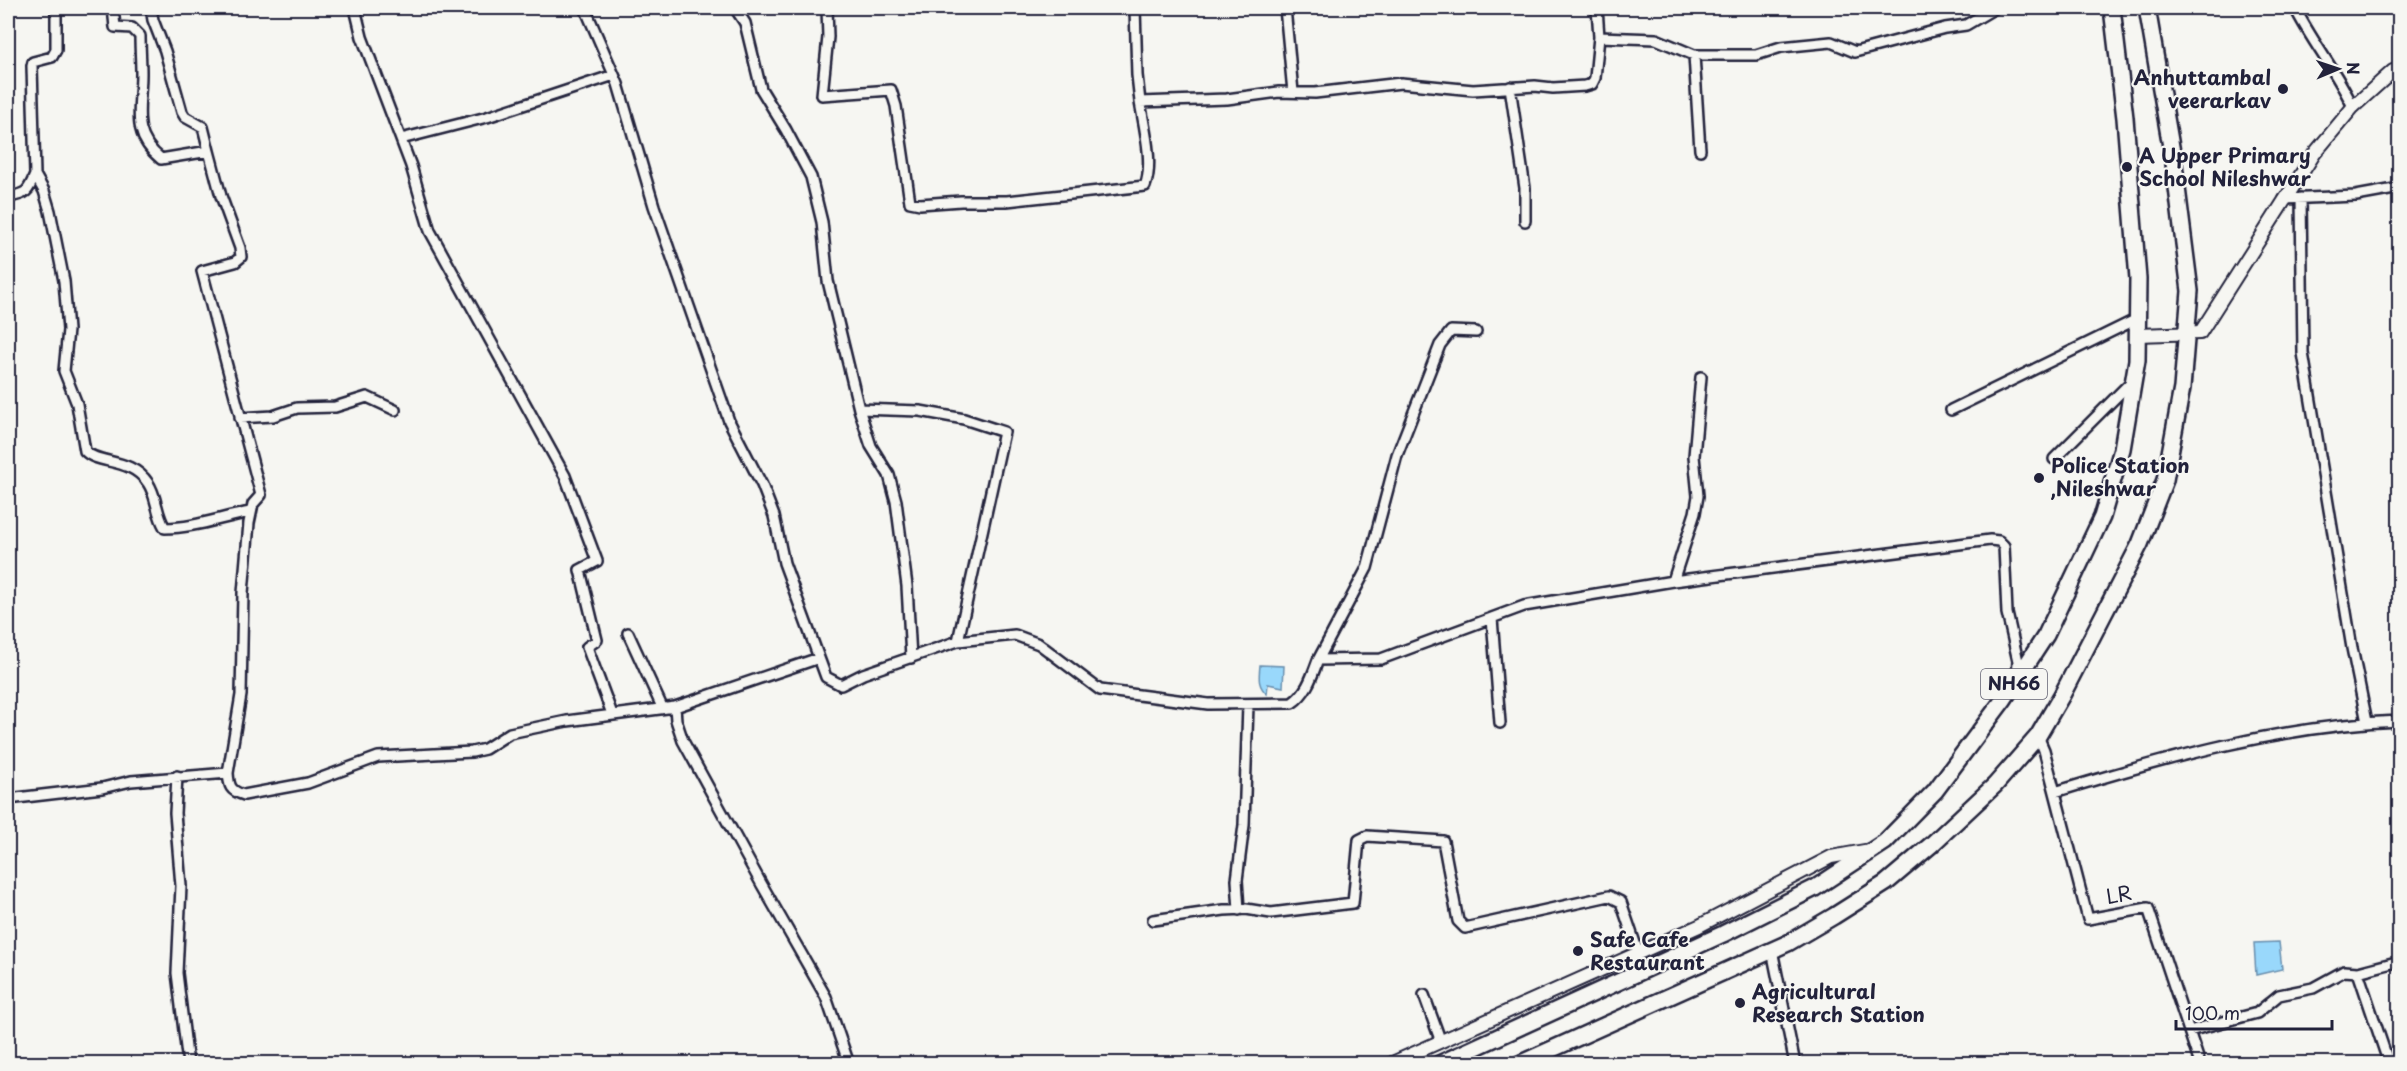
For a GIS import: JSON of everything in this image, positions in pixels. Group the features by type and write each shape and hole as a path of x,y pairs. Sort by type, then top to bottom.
{"highway":[{"name":"NH66","path":"1439,1064 1723,934 1815,888 1885,842 1935,791 2017,679 2046,635 2102,517 2122,449 2133,379 2138,279 2112,8"},
{"name":"NH66","path":"1519,1064 1772,950 1834,916 1886,883 1931,845 1995,785 2038,736 2062,695 2140,544 2165,480 2182,388 2190,291 2174,164 2147,8"}],"street":[{"path":"8,197 21,195 29,190 35,175 32,66 33,62 52,57 56,50 56,8"},
{"path":"113,8 115,27 132,28 140,36 141,75 138,117 143,139 150,151 161,159 208,151"},
{"path":"151,8 182,112 185,117 203,127 221,196 240,248 241,257 235,262 202,270 261,495 253,504 251,512 243,593 241,695 228,772 229,786 234,792 244,795 308,783 378,757 472,752 485,749 510,733 612,714 675,707 819,658"},
{"path":"355,8 362,37 411,166 437,248 565,476 597,561 580,570 597,640 587,647 612,714"},
{"path":"585,8 614,75 654,206 729,421 762,485 774,516 784,563 826,677 841,685 863,674 958,641 1015,635 1039,644 1100,690 1208,704 1292,703 1298,699 1310,680 1366,568 1397,455 1440,345 1451,331 1476,332"},
{"path":"735,8 745,23 761,89 811,177 822,222 828,282 859,409 872,446 890,475 896,501 908,586 911,658"},
{"path":"827,8 828,37 822,95 891,90 896,106 910,202 920,204 1007,201 1098,193 1145,186 1148,178 1147,142 1137,75 1136,8"},
{"path":"1285,8 1293,92"},
{"path":"1140,102 1227,99 1293,92 1315,93 1401,83 1473,90 1535,86 1553,88 1592,84 1595,78 1599,37 1597,8"},
{"path":"1599,37 1656,39 1694,55 1756,55 1781,47 1831,42 1855,52 1945,28 1966,26 1995,8"},
{"path":"2295,8 2306,31 2342,84 2353,107"},
{"path":"1694,55 1700,150"},
{"path":"2137,335 2200,333 2314,154 2353,107 2393,71 2400,70"},
{"path":"400,139 487,117 614,75"},
{"path":"1510,87 1525,188 1525,221"},
{"path":"35,175 44,191 50,211 64,282 68,330 64,371 77,404 85,451 89,456 113,460 133,469 148,483 160,521 165,528 202,524 225,516 251,512"},
{"path":"2284,199 2356,196 2400,188"},
{"path":"2301,198 2303,353 2352,648 2367,722"},
{"path":"1951,410 2137,319"},
{"path":"1673,581 1695,513 1698,496 1694,456 1701,377"},
{"path":"2054,459 2133,379"},
{"path":"240,418 273,416 297,408 334,407 367,397 395,410"},
{"path":"859,409 920,411 964,419 1004,432 958,641"},
{"path":"1318,660 1381,659 1524,606 1673,581 1932,547 1999,541 2004,546 2007,613 2018,661 2017,679"},
{"path":"1492,618 1500,723"},
{"path":"627,633 662,707"},
{"path":"1239,909 1237,880 1244,825 1248,705"},
{"path":"675,707 676,720 684,741 762,885 826,996 849,1064"},
{"path":"2055,792 2119,772 2242,741 2367,722 2400,721"},
{"name":"LR","path":"2038,736 2044,750 2088,919 2148,908 2200,1064"},
{"path":"8,799 102,788 131,781 228,772"},
{"path":"177,776 175,813 181,886 177,973 188,1064"},
{"path":"1153,920 1239,909 1271,913 1353,903 1359,840 1367,836 1443,841 1458,921 1465,928 1609,896 1621,902 1638,952"},
{"path":"1390,1064 1699,926 1831,857 1875,849"},
{"path":"1772,950 1796,1064"},
{"path":"2189,1031 2257,1013 2279,995 2313,988 2343,970 2358,972 2400,961"},
{"path":"2358,972 2389,1064"},
{"path":"1424,995 1441,1042"}],"water":[{"path":"1260,665 1284,666 1283,687 1268,684 1267,694 1260,684"},
{"path":"2279,942 2282,969 2256,975 2254,943"}],"place":[{"name":"Anhuttambal veerarkav","path":"2283,89"},
{"name":"A Upper Primary School Nileshwar","path":"2127,167"},
{"name":"Police Station ,Nileshwar","path":"2039,478"},
{"name":"Safe Cafe Restaurant","path":"1578,951"},
{"name":"Agricultural Research Station","path":"1740,1003"}]}
